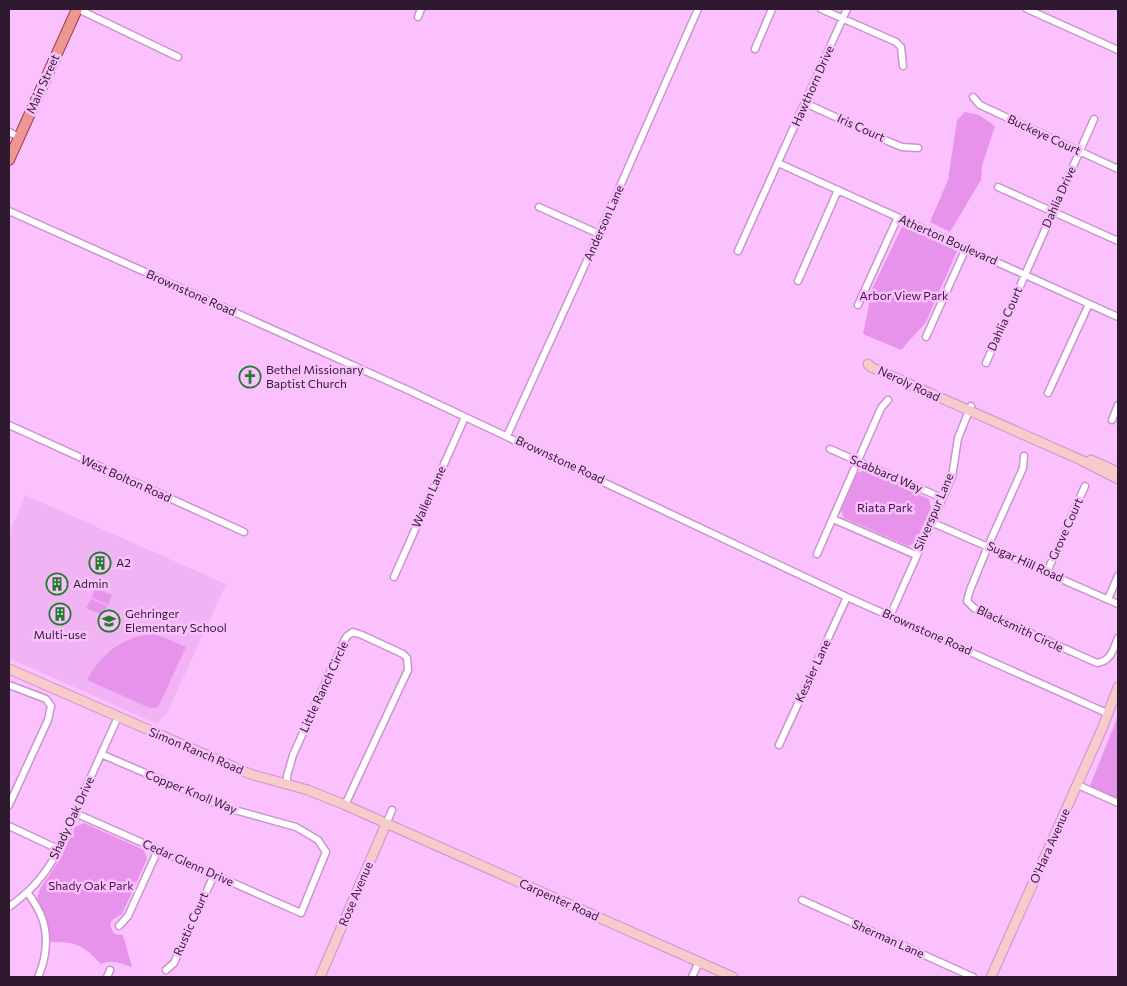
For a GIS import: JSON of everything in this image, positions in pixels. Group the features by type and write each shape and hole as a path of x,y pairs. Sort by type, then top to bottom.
{"main road":[{"name":"Main Street","path":"9,160 77,9"}],"street":[{"path":"77,9 178,57"},
{"path":"418,17 421,9"},
{"name":"Anderson Lane","path":"507,436 599,234 698,9"},
{"path":"755,49 772,9"},
{"path":"821,9 896,42 901,47 903,66"},
{"name":"Hawthorn Drive","path":"738,251 847,9"},
{"path":"1027,9 1118,50"},
{"name":"Buckeye Court","path":"973,97 980,105 1118,169"},
{"name":"Iris Court","path":"805,103 892,143 918,148"},
{"name":"Dahlia Drive","path":"1024,275 1094,120"},
{"path":"9,132 19,137"},
{"name":"Atherton Boulevard","path":"778,163 1118,317"},
{"path":"998,187 1118,241"},
{"path":"798,281 838,190"},
{"path":"539,207 599,234"},
{"name":"Brownstone Road","path":"9,212 465,416 847,597 1109,714"},
{"path":"858,305 898,217"},
{"path":"926,338 966,248"},
{"name":"Dahlia Court","path":"986,363 1024,275"},
{"path":"1048,393 1089,304"},
{"name":"Neroly Road","path":"1118,472 970,409 871,367 868,364 872,364 970,409 1081,460 1118,480"},
{"path":"817,554 834,519 881,408 888,400"},
{"path":"1112,420 1118,405"},
{"name":"Silverspur Lane","path":"890,616 952,477 958,438 970,409"},
{"name":"Wallen Lane","path":"394,577 465,416"},
{"name":"West Bolton Road","path":"9,426 244,532"},
{"name":"Scabbard Way","path":"830,449 942,498"},
{"path":"988,546 1023,468 1024,456"},
{"name":"Grove Court","path":"1047,572 1085,486"},
{"path":"834,519 916,555"},
{"name":"Sugar Hill Road","path":"931,522 1118,604"},
{"name":"Blacksmith Circle","path":"988,546 968,596 967,601 974,608 1097,662 1103,662 1110,658 1118,638"},
{"path":"1108,599 1118,576"},
{"name":"Kessler Lane","path":"778,745 847,597"},
{"name":"Little Ranch Circle","path":"287,785 287,776 293,755 344,641 353,632 362,635 403,654 407,658 408,670 345,805"},
{"name":"Simon Ranch Road","path":"9,669 250,774 308,790 386,824"},
{"path":"9,685 46,699 51,706 48,720 9,805"},
{"name":"O'Hara Avenue","path":"991,977 1078,785 1109,714 1118,687"},
{"name":"O'Hara Avenue","path":"1109,714 1118,700"},
{"name":"Shady Oak Drive","path":"9,907 28,893 42,878 75,814 118,717"},
{"name":"Copper Knoll Way","path":"101,754 224,807 296,827 318,840 326,852 301,913"},
{"path":"1078,785 1118,803"},
{"name":"Rose Avenue","path":"320,977 392,810"},
{"name":"Cedar Glenn Drive","path":"75,814 301,913"},
{"name":"Carpenter Road","path":"386,824 733,977"},
{"path":"9,826 58,849"},
{"path":"119,926 128,916 158,850"},
{"name":"Rustic Court","path":"166,970 174,963 214,875"},
{"path":"28,893 42,918 46,940 44,958 38,977"},
{"name":"Sherman Lane","path":"802,900 973,977"},
{"path":"692,977 699,962"},
{"path":"107,977 110,970"}],"shaded area":[{"name":"Gehringer Elementary School","path":"25,495 226,584 168,711 157,724 9,658 9,534"}],"green space":[{"path":"965,112 979,115 995,126 982,166 981,180 950,232 930,222 948,180 957,120"},
{"name":"Arbor View Park","path":"903,225 957,251 926,322 901,350 863,334 872,289"},
{"name":"Riata Park","path":"865,470 929,499 931,508 915,543 908,546 844,518 841,510 857,473"},
{"path":"96,588 112,595 108,605 91,597"},
{"path":"91,599 107,606 103,615 86,608"},
{"path":"155,634 186,647 158,707 150,708 87,680 100,661 115,647 133,638"},
{"path":"1118,716 1118,801 1089,788"},
{"name":"Shady Oak Park","path":"84,823 144,850 147,859 122,914 112,920 110,925 115,934 123,935 132,967 112,962 101,964 79,946 51,942 46,920 37,898 40,889 61,858 75,827"}],"place":[{"name":"Bethel Missionary Baptist Church","path":"250,377"},
{"name":"A2","path":"100,563"},
{"name":"Admin","path":"57,584"},
{"name":"Multi-use","path":"60,614"},
{"name":"Gehringer Elementary School","path":"109,621"}]}
